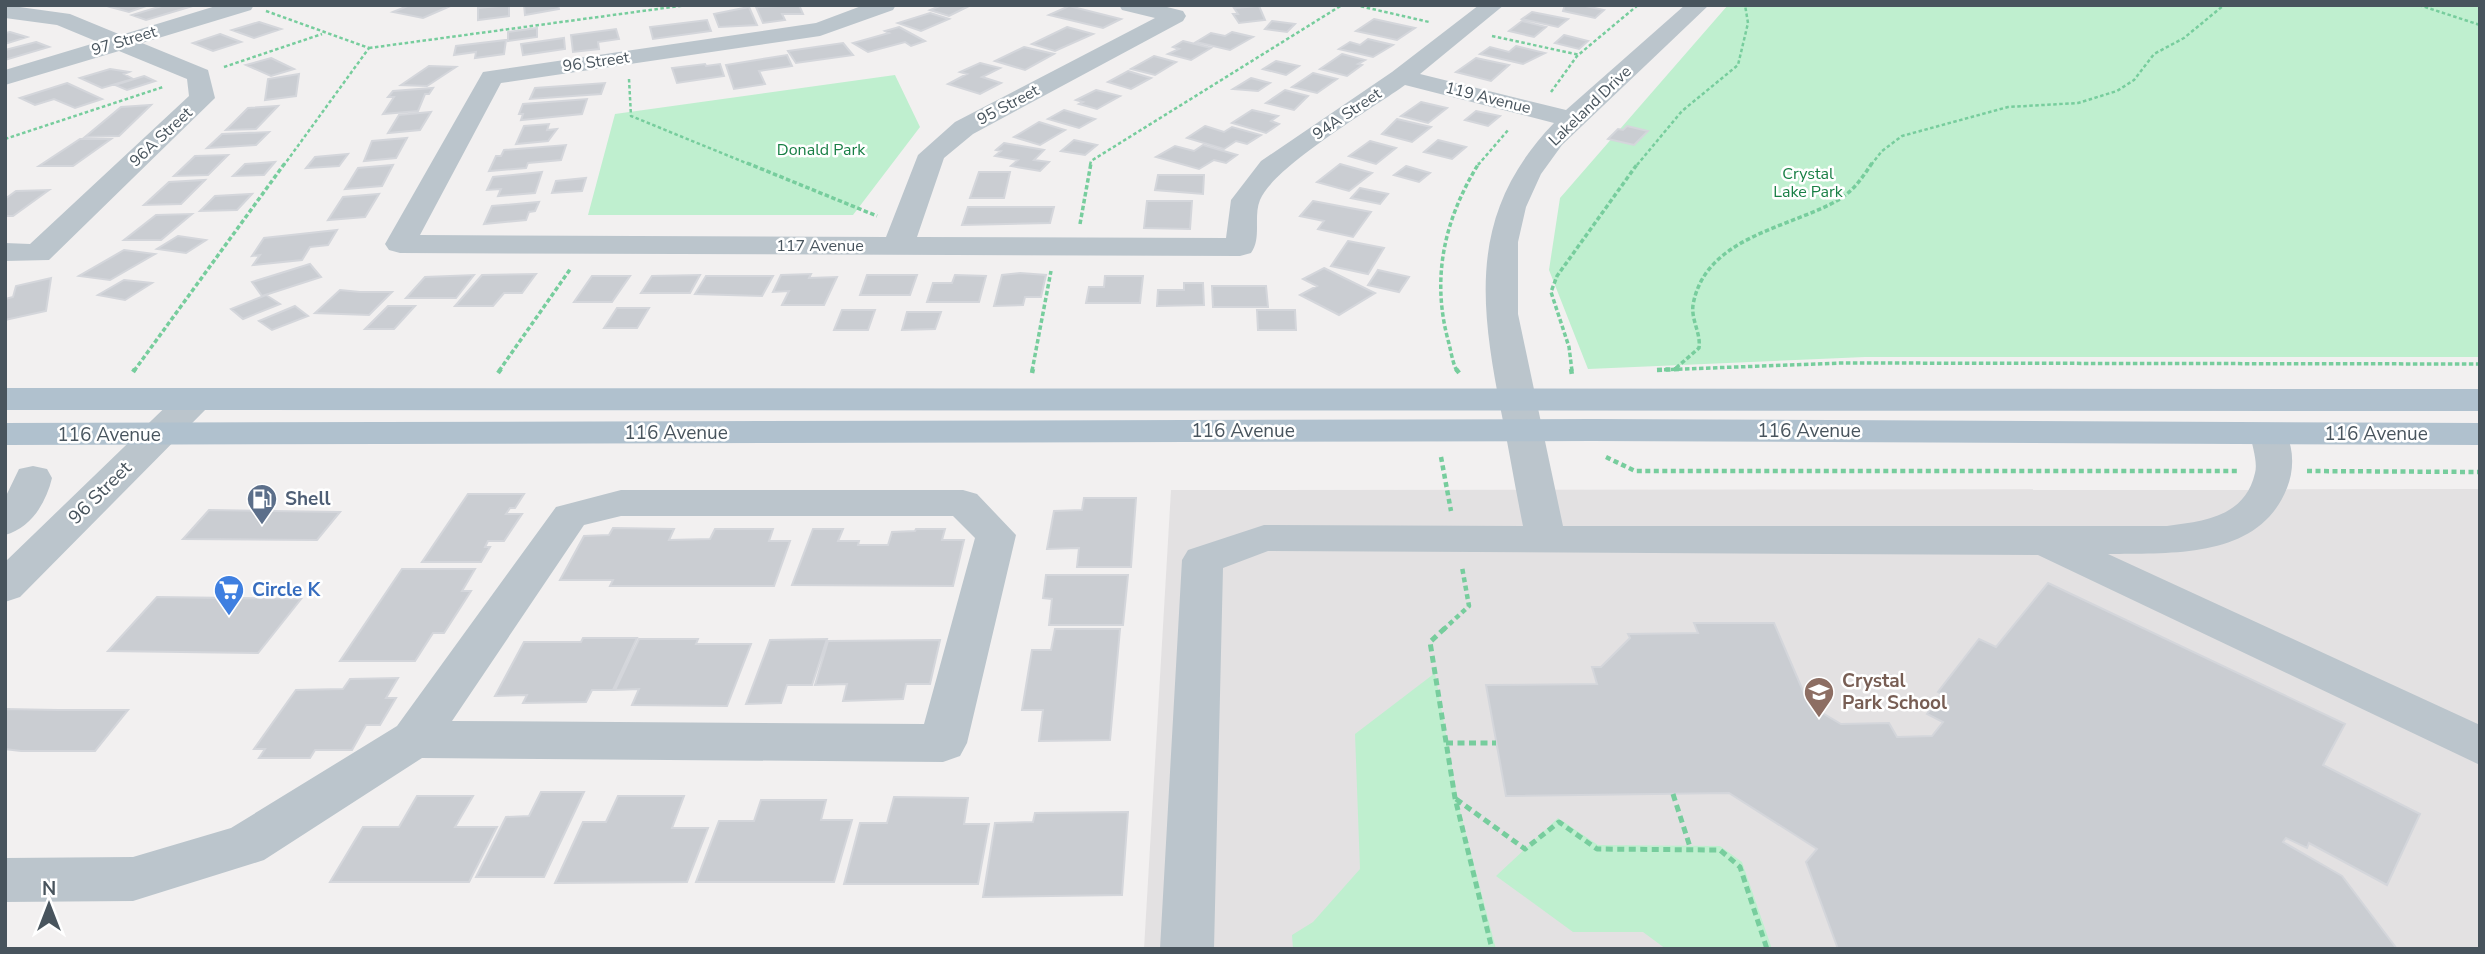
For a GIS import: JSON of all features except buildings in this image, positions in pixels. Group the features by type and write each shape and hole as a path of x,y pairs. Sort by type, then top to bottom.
{"main road":[{"name":"116 Avenue","path":"5,399 1520,415 2272,453 2480,434"},
{"name":"116 Avenue","path":"5,434 160,435 2480,400"}],"street":[{"name":"96 Street","path":"400,244 492,77 820,29 885,5"},
{"name":"95 Street","path":"902,237 932,155 964,128 1175,16 1130,5"},
{"name":"94A Street","path":"1240,247 1245,200 1271,167 1401,77 1493,5"},
{"name":"Lakeland Drive","path":"1546,537 1498,300 1502,242 1513,202 1525,178 1553,139 1698,5"},
{"name":"97 Street","path":"5,78 117,43 253,8"},
{"path":"5,12 62,19 117,43"},
{"name":"96A Street","path":"5,253 38,253 202,99 199,75 117,43"},
{"name":"119 Avenue","path":"1401,77 1574,120"},
{"name":"117 Avenue","path":"400,244 588,245 902,237 1076,247 1240,247"},
{"name":"96 Street","path":"5,587 195,399"},
{"path":"1187,949 1203,560 1264,538 2167,540 2219,532 2245,520 2262,502 2272,453"},
{"path":"5,522 28,497 33,478"},
{"path":"5,880 133,879 246,845 414,739 570,516 621,503 963,503 996,535 943,743 414,739"},
{"path":"2044,541 2480,747"}],"path":[{"path":"253,8 369,48 687,5"},
{"path":"1031,376 1053,258 1076,247 1091,161 1342,5"},
{"path":"1585,374 1572,375 1569,347 1551,292 1557,276 1640,160 1682,111 1738,65 1748,23 1745,5"},
{"path":"1675,369 1693,358 1699,349 1699,330 1693,310 1695,300 1712,268 1741,244 1848,194 1886,143 1902,136 2008,107 2078,103 2117,91 2134,80 2154,54 2184,38 2224,5"},
{"path":"2419,5 2480,25"},
{"path":"133,372 369,48"},
{"path":"627,57 631,116 902,237"},
{"path":"498,373 588,245"},
{"path":"1649,370 1842,363 2480,364"},
{"path":"1600,453 1635,471 2272,453 2480,471"},
{"path":"1441,457 1469,606 1430,642 1455,799 1492,949"},
{"path":"1446,743 1496,743"},
{"path":"1674,794 1690,850"},
{"path":"1455,799 1525,849 1559,822 1597,849 1720,850 1741,867 1768,949"}],"shaded area":[{"name":"Crystal Park School","path":"2480,489 2480,949 1144,949 1171,490"}],"green space":[{"name":"Crystal Lake Park","path":"1728,5 2480,5 2480,357 1865,357 1588,369 1549,270 1560,198"},
{"name":"Donald Park","path":"895,75 920,127 853,215 588,215 615,114"},
{"path":"1435,673 1459,807 1496,949 1293,949 1292,935 1313,922 1360,869 1355,734"},
{"path":"1558,818 1598,845 1720,846 1742,862 1772,949 1666,949 1643,932 1573,932 1496,876"}],"place":[{"name":"Shell","path":"262,526"},
{"name":"Circle K","path":"229,617"},
{"name":"Crystal Park School","path":"1819,719"}]}
